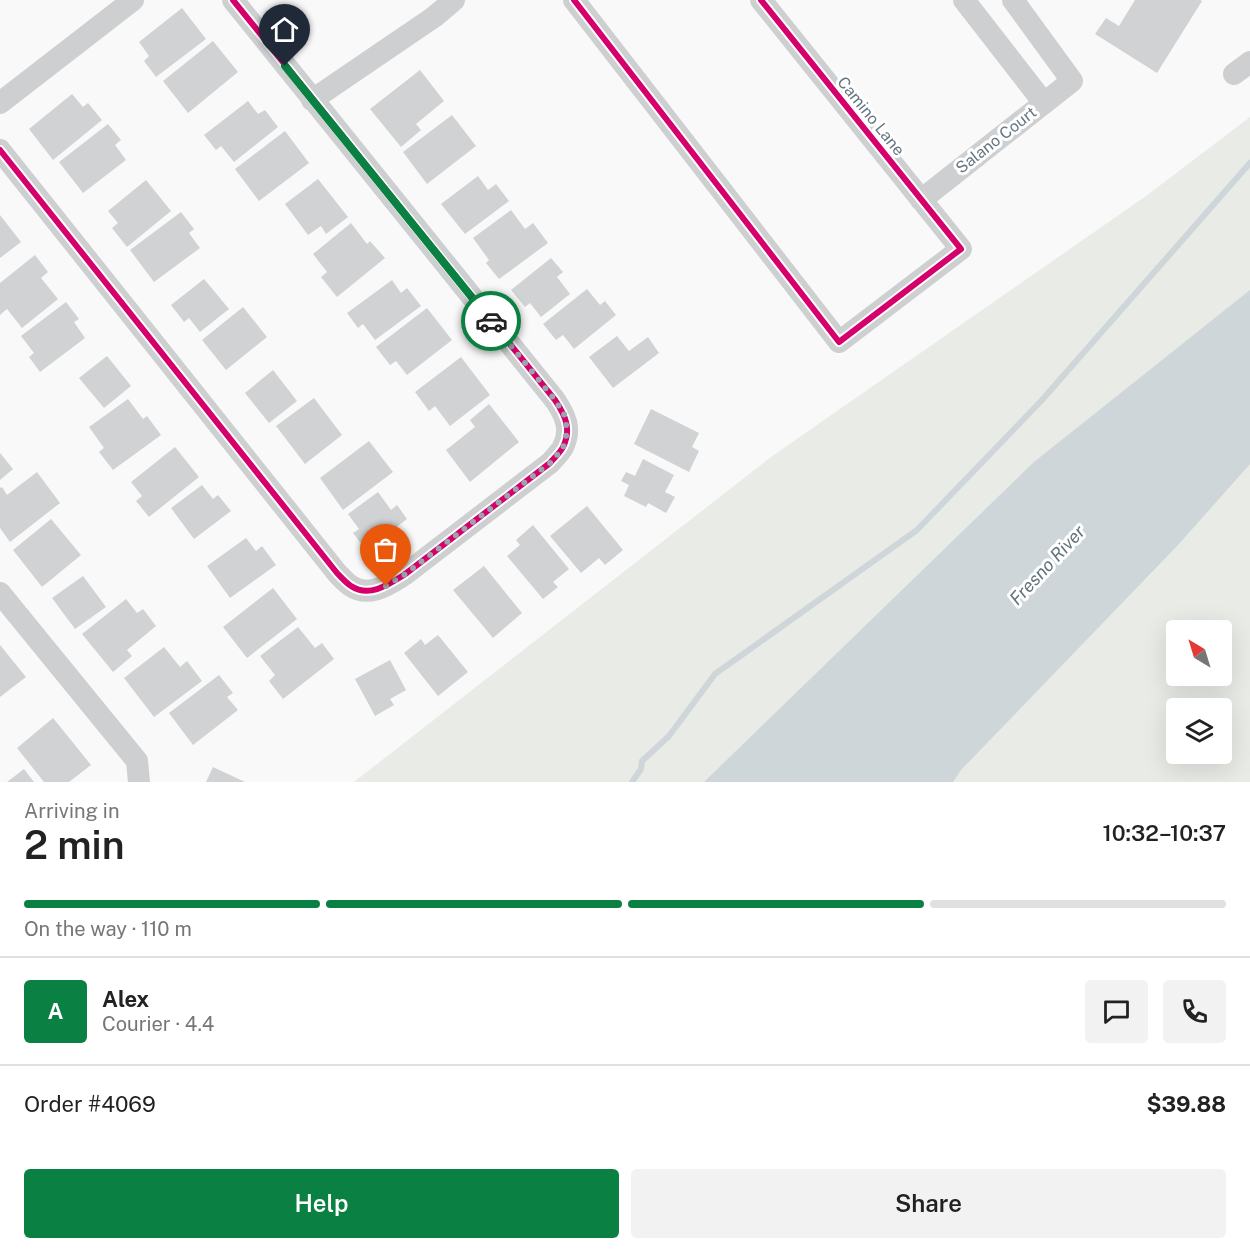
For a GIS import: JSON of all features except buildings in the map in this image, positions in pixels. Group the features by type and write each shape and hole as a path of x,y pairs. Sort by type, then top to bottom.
{"street":[{"path":"0,103 134,0"},
{"path":"0,150 337,573 351,586 366,592 386,586 404,575 550,463 563,448 567,432 565,416 555,400 233,0"},
{"path":"312,100 434,17 454,0"},
{"name":"Camino Lane","path":"573,0 839,342 961,249 761,0"},
{"path":"964,0 1044,104"},
{"name":"Salano Court","path":"921,200 1071,81 1013,0"},
{"path":"0,593 137,761 139,782"}],"shaded area":[{"path":"1250,117 1250,782 354,782 771,457 1146,196"}],"water":[{"name":"Fresno River","path":"1250,290 1250,464 1178,545 961,770 953,782 704,782 1034,462"}],"waterway":[{"path":"632,782 641,769 642,761 669,736 715,674 917,530 1042,400 1250,163"}],"cycle path":[{"path":"0,150 345,582 365,591 392,583 550,463 562,449 566,440 566,422 555,400 233,0"},
{"path":"574,0 839,342 961,249 761,0"}],"way so far":[{"path":"386,586 404,575 550,463 563,448 567,432 565,416 555,400 491,321"}],"route":[{"path":"285,66 491,321"}]}
